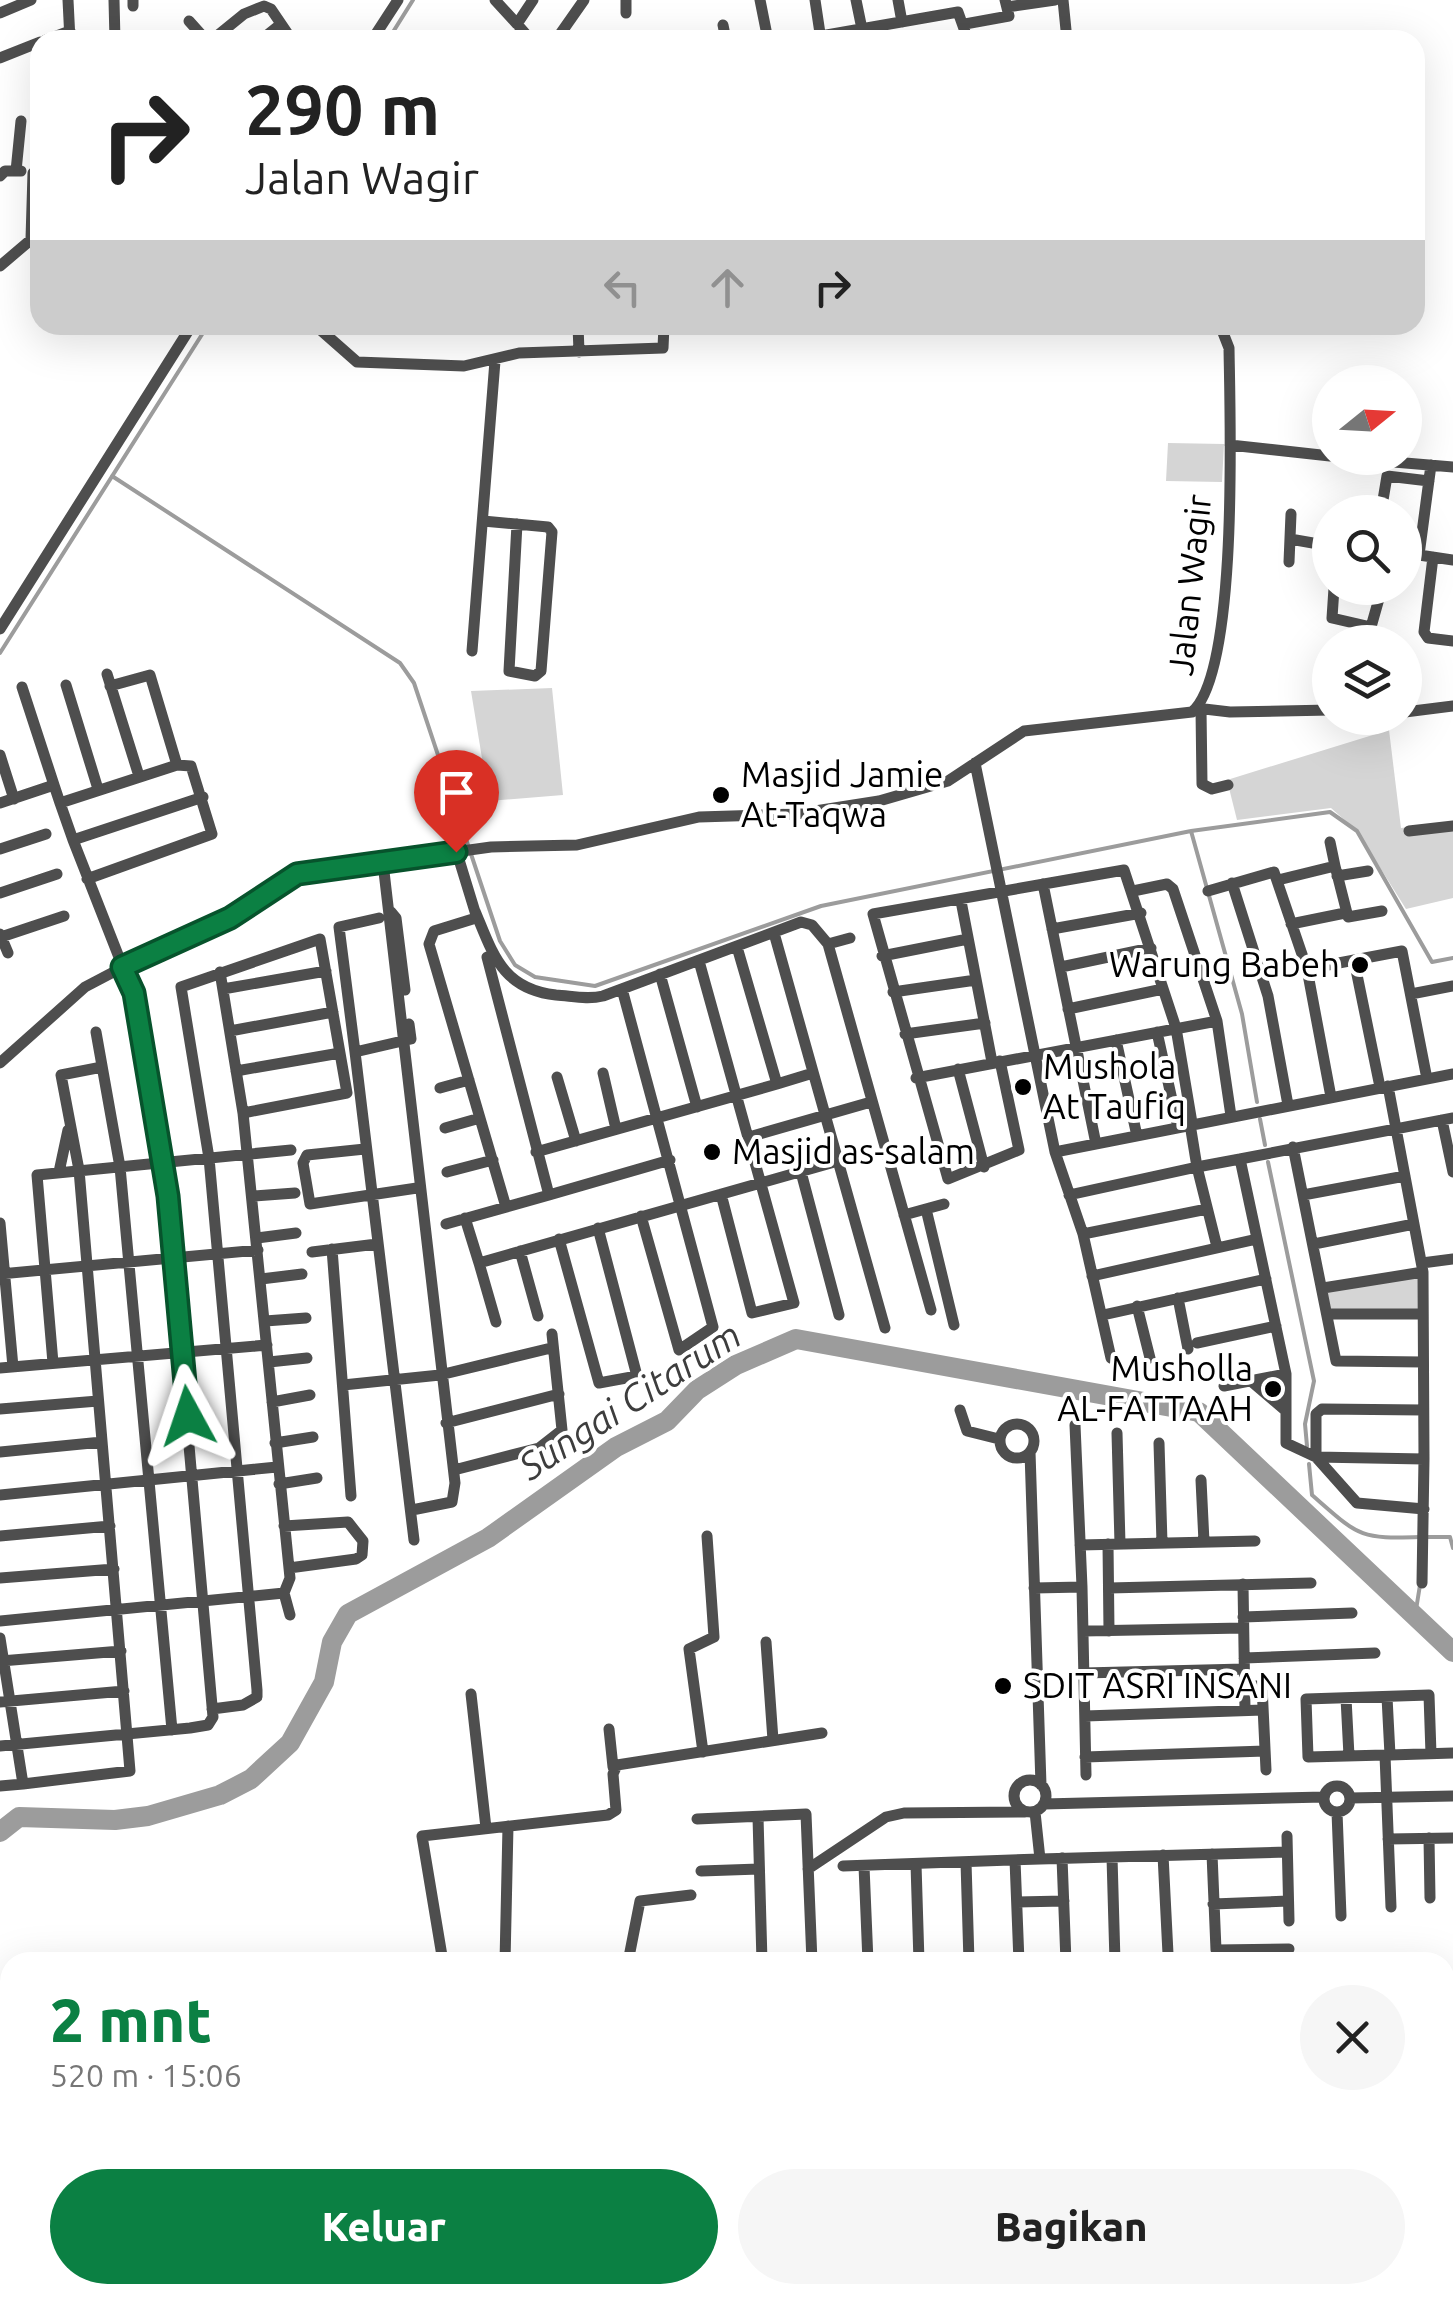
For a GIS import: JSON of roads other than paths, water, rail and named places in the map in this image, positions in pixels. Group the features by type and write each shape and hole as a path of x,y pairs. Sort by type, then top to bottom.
{"street":[{"path":"0,13 31,0"},
{"path":"68,0 70,30"},
{"path":"114,0 115,30"},
{"path":"378,30 398,0"},
{"path":"495,0 522,30"},
{"path":"517,24 534,0"},
{"path":"563,30 584,0"},
{"path":"760,0 766,30"},
{"path":"815,0 820,30"},
{"path":"856,0 862,29"},
{"path":"898,0 902,22"},
{"path":"939,0 942,14"},
{"path":"965,24 1008,16 1006,4 1055,0"},
{"path":"1063,0 1066,30"},
{"path":"224,30 260,7 271,9 284,30"},
{"path":"857,30 960,13 966,30"},
{"path":"189,21 198,30"},
{"path":"272,30 280,24"},
{"path":"723,25 724,30"},
{"path":"0,58 30,46"},
{"path":"16,171 21,121"},
{"path":"0,176 5,171 30,172"},
{"path":"0,266 30,245"},
{"path":"0,629 186,335"},
{"path":"325,335 356,362 464,366 495,362 519,353 663,348 664,335"},
{"path":"579,335 580,352"},
{"name":"Jalan Wagir","path":"0,1063 57,1008 122,967 230,918 286,878 458,852 574,845 699,817 796,814 879,802 928,790 1024,731 1186,714 1199,709 1212,672 1222,611 1230,445 1229,348 1224,335"},
{"path":"472,651 495,362"},
{"path":"1230,445 1312,454"},
{"path":"1422,464 1453,467"},
{"path":"1422,510 1430,465"},
{"path":"1384,495 1387,476 1429,480"},
{"path":"1289,562 1292,514"},
{"path":"483,521 517,524 548,527 552,532 541,670 535,676 508,671 517,524"},
{"path":"1290,539 1312,543"},
{"path":"1422,555 1453,560"},
{"path":"1433,557 1424,632 1428,638 1453,641"},
{"path":"1333,605 1332,618 1371,627 1377,605"},
{"path":"139,776 108,680 150,675 177,765"},
{"path":"66,685 98,789"},
{"path":"0,1746 208,1725 212,1708 175,1258 164,1163 134,993 87,880 22,687"},
{"path":"1422,710 1453,706"},
{"path":"1228,785 1212,789 1202,784 1199,709 1312,710"},
{"path":"0,755 14,798"},
{"path":"975,763 1055,1152 1083,1234 1112,1358"},
{"path":"60,803 177,765 191,766 203,797 213,829 210,837 87,880"},
{"path":"0,803 54,785"},
{"path":"73,840 203,797"},
{"path":"1409,831 1453,826"},
{"path":"0,850 46,834"},
{"path":"1330,842 1348,917 1382,911"},
{"path":"458,852 549,1195"},
{"path":"383,863 385,915 454,1470 452,1502 412,1510"},
{"path":"961,900 985,1023 1019,1150 984,1168 948,1179 943,1174 873,914 1124,870 1176,1028 1186,1124"},
{"path":"1208,891 1270,870 1278,880 1306,969 1331,1097"},
{"path":"1278,880 1336,871 1368,871"},
{"path":"0,893 57,874"},
{"path":"1232,883 1268,996 1288,1104"},
{"path":"1043,884 1096,1144"},
{"path":"1134,892 1168,884 1173,888 1217,1021 1232,1116"},
{"path":"1291,924 1345,912"},
{"path":"1052,929 1140,913"},
{"path":"385,915 338,927 414,1540"},
{"path":"476,915 490,954 519,984 544,993 584,998 807,923 828,944 931,1310"},
{"path":"476,915 434,932 429,939 506,1207"},
{"path":"8,953 1,935 64,916"},
{"path":"774,932 885,1328"},
{"path":"828,944 850,938"},
{"path":"212,1708 243,1705 256,1697 209,1158 180,987 320,939 346,1094 243,1113"},
{"path":"882,956 968,940"},
{"path":"737,947 777,1084"},
{"path":"1061,967 1152,948"},
{"path":"1306,969 1402,952 1427,1079"},
{"path":"1354,960 1396,1128 1423,1267 1422,1583"},
{"path":"699,961 794,1303 752,1313 720,1194"},
{"path":"223,989 326,971"},
{"path":"0,1621 284,1592 290,1584 250,1154 220,972"},
{"path":"660,974 697,1107"},
{"path":"893,992 976,980"},
{"path":"1411,994 1453,986"},
{"path":"622,988 713,1327 679,1350 641,1216"},
{"path":"1068,1009 1163,990"},
{"path":"230,1031 332,1012"},
{"path":"916,1078 1217,1021"},
{"path":"905,1034 985,1023"},
{"path":"96,1032 120,1167 172,1730"},
{"path":"1157,1032 1186,1124 1217,1247"},
{"path":"1116,1040 1137,1136"},
{"path":"354,1052 403,1043"},
{"path":"236,1071 340,1054"},
{"path":"0,1786 126,1774 131,1764 79,1170 61,1075 102,1067"},
{"path":"958,1069 984,1168"},
{"path":"536,1152 813,1073"},
{"path":"603,1074 616,1129"},
{"path":"1055,1152 1453,1074"},
{"path":"557,1077 576,1141"},
{"path":"440,1088 469,1080"},
{"path":"749,1137 871,1102"},
{"path":"445,1128 480,1118"},
{"path":"1069,1195 1448,1119 1453,1172"},
{"path":"59,1172 70,1120"},
{"path":"1293,1148 1336,1361 1423,1362"},
{"path":"366,1149 306,1155 303,1163 310,1204 418,1188"},
{"path":"53,1363 35,1178 59,1172 291,1150"},
{"path":"1240,1159 1286,1374 1284,1439 1300,1453 1316,1458 1424,1458"},
{"path":"447,1172 492,1160"},
{"path":"446,1224 670,1160"},
{"path":"480,1262 838,1162"},
{"path":"801,1172 839,1316"},
{"path":"1304,1195 1405,1176"},
{"path":"254,1196 296,1193"},
{"path":"904,1215 944,1204"},
{"path":"926,1209 954,1325"},
{"path":"1083,1234 1208,1209"},
{"path":"465,1218 496,1322"},
{"path":"0,1223 6,1367 267,1345"},
{"path":"1314,1244 1414,1224"},
{"path":"560,1239 600,1383 637,1376 598,1228"},
{"path":"2,1274 217,1253 296,1234"},
{"path":"1092,1276 1257,1239"},
{"path":"312,1252 377,1244"},
{"path":"332,1250 351,1496"},
{"path":"520,1250 538,1316"},
{"path":"1323,1288 1453,1258"},
{"path":"261,1279 302,1274"},
{"path":"1102,1315 1266,1279"},
{"path":"1178,1298 1192,1346 1276,1326"},
{"path":"1137,1306 1150,1358"},
{"path":"1328,1314 1423,1314"},
{"path":"264,1321 306,1318"},
{"path":"454,1470 545,1445 563,1428 552,1334"},
{"path":"343,1385 440,1375 551,1348"},
{"path":"269,1362 308,1358"},
{"path":"1224,1386 1286,1374"},
{"path":"1251,1380 1285,1410"},
{"path":"446,1423 558,1394"},
{"path":"272,1402 310,1396"},
{"path":"0,1409 98,1401"},
{"path":"960,1410 967,1431 999,1439 1010,1457 1030,1452"},
{"path":"1423,1410 1318,1410 1316,1458 1362,1507 1424,1509"},
{"path":"999,1439 1010,1425 1021,1424 1034,1436 1030,1452 1041,1785 1035,1809 1040,1859"},
{"path":"1075,1425 1086,1776"},
{"path":"1109,1630 1117,1433"},
{"path":"275,1443 312,1437"},
{"path":"0,1452 102,1442"},
{"path":"1159,1443 1162,1543"},
{"path":"0,1495 192,1478 277,1466"},
{"path":"279,1484 317,1478"},
{"path":"1202,1480 1204,1542"},
{"path":"284,1526 348,1522 363,1541 364,1551 356,1559 289,1568"},
{"path":"0,1536 110,1526"},
{"path":"703,1752 689,1650 714,1637 707,1536"},
{"path":"1080,1545 1255,1540"},
{"path":"0,1578 114,1570"},
{"path":"1109,1588 1311,1583"},
{"path":"1242,1584 1245,1710"},
{"path":"1034,1588 1082,1587"},
{"path":"284,1592 290,1616"},
{"path":"1083,1631 1352,1613"},
{"path":"0,1638 5,1702 23,1784"},
{"path":"766,1642 773,1740"},
{"path":"2,1661 121,1652"},
{"path":"1084,1673 1375,1653"},
{"path":"1244,1686 1262,1686 1266,1770"},
{"path":"5,1702 124,1691"},
{"path":"471,1694 486,1828"},
{"path":"1431,1754 1429,1696 1306,1699 1308,1757 1431,1754 1453,1753"},
{"path":"1388,1697 1386,1797 1391,1908"},
{"path":"1346,1698 1349,1756"},
{"path":"1084,1716 1263,1710"},
{"path":"441,1952 420,1837 612,1814 609,1729"},
{"path":"613,1768 822,1733"},
{"path":"1086,1757 1265,1752"},
{"path":"990,1811 1027,1780 1040,1754"},
{"path":"1027,1780 1041,1785"},
{"path":"1350,1798 1347,1808 1337,1812 1327,1808 1324,1797 1330,1788 1339,1786 1350,1798 1453,1796"},
{"path":"1013,1794 1016,1805 1035,1809"},
{"path":"808,1869 886,1817 904,1812 1324,1797"},
{"path":"1337,1812 1341,1916"},
{"path":"697,1819 806,1814 812,1952"},
{"path":"758,1816 762,1952"},
{"path":"506,1952 508,1826"},
{"path":"1287,1836 1289,1920"},
{"path":"1429,1838 1430,1898"},
{"path":"1388,1839 1453,1838"},
{"path":"843,1866 1287,1852"},
{"path":"1212,1854 1216,1950 1289,1949"},
{"path":"1162,1856 1168,1952"},
{"path":"1112,1857 1116,1952"},
{"path":"1062,1858 1066,1952"},
{"path":"1016,1860 1019,1952"},
{"path":"966,1862 969,1952"},
{"path":"916,1864 919,1952"},
{"path":"864,1866 868,1952"},
{"path":"700,1871 759,1869"},
{"path":"630,1952 640,1901 690,1895"},
{"path":"1017,1902 1064,1902"},
{"path":"1213,1904 1288,1902"}],"waterway":[{"path":"394,30 413,0"},
{"path":"0,653 202,335"},
{"path":"112,476 400,663 414,683 500,941 515,965 535,977 595,986 821,906 1191,831 1330,812 1357,831 1432,962 1453,958"},
{"path":"1191,831 1242,1014 1257,1102"},
{"path":"1260,1119 1265,1145"},
{"path":"1268,1162 1314,1381 1305,1424 1307,1446"},
{"name":"Sungai Citarum","path":"0,1832 19,1817 115,1820 148,1816 220,1795 251,1779 290,1743 324,1682 332,1642 348,1614 488,1538 616,1447 667,1421 697,1390 736,1365 796,1339 1199,1412 1453,1652"},
{"path":"1309,1464 1312,1495 1350,1527 1384,1537 1420,1537"},
{"path":"1427,1537 1450,1537 1453,1548"},
{"path":"1415,1616 1420,1585"}],"place":[{"name":"Masjid Jamie At-Taqwa","path":"721,795"},
{"name":"Warung Babeh","path":"1360,965"},
{"name":"Mushola At Taufiq","path":"1023,1087"},
{"name":"Masjid as-salam","path":"712,1152"},
{"name":"Musholla AL-FATTAAH","path":"1273,1389"},
{"name":"SDIT ASRI INSANI","path":"1003,1686"}]}
